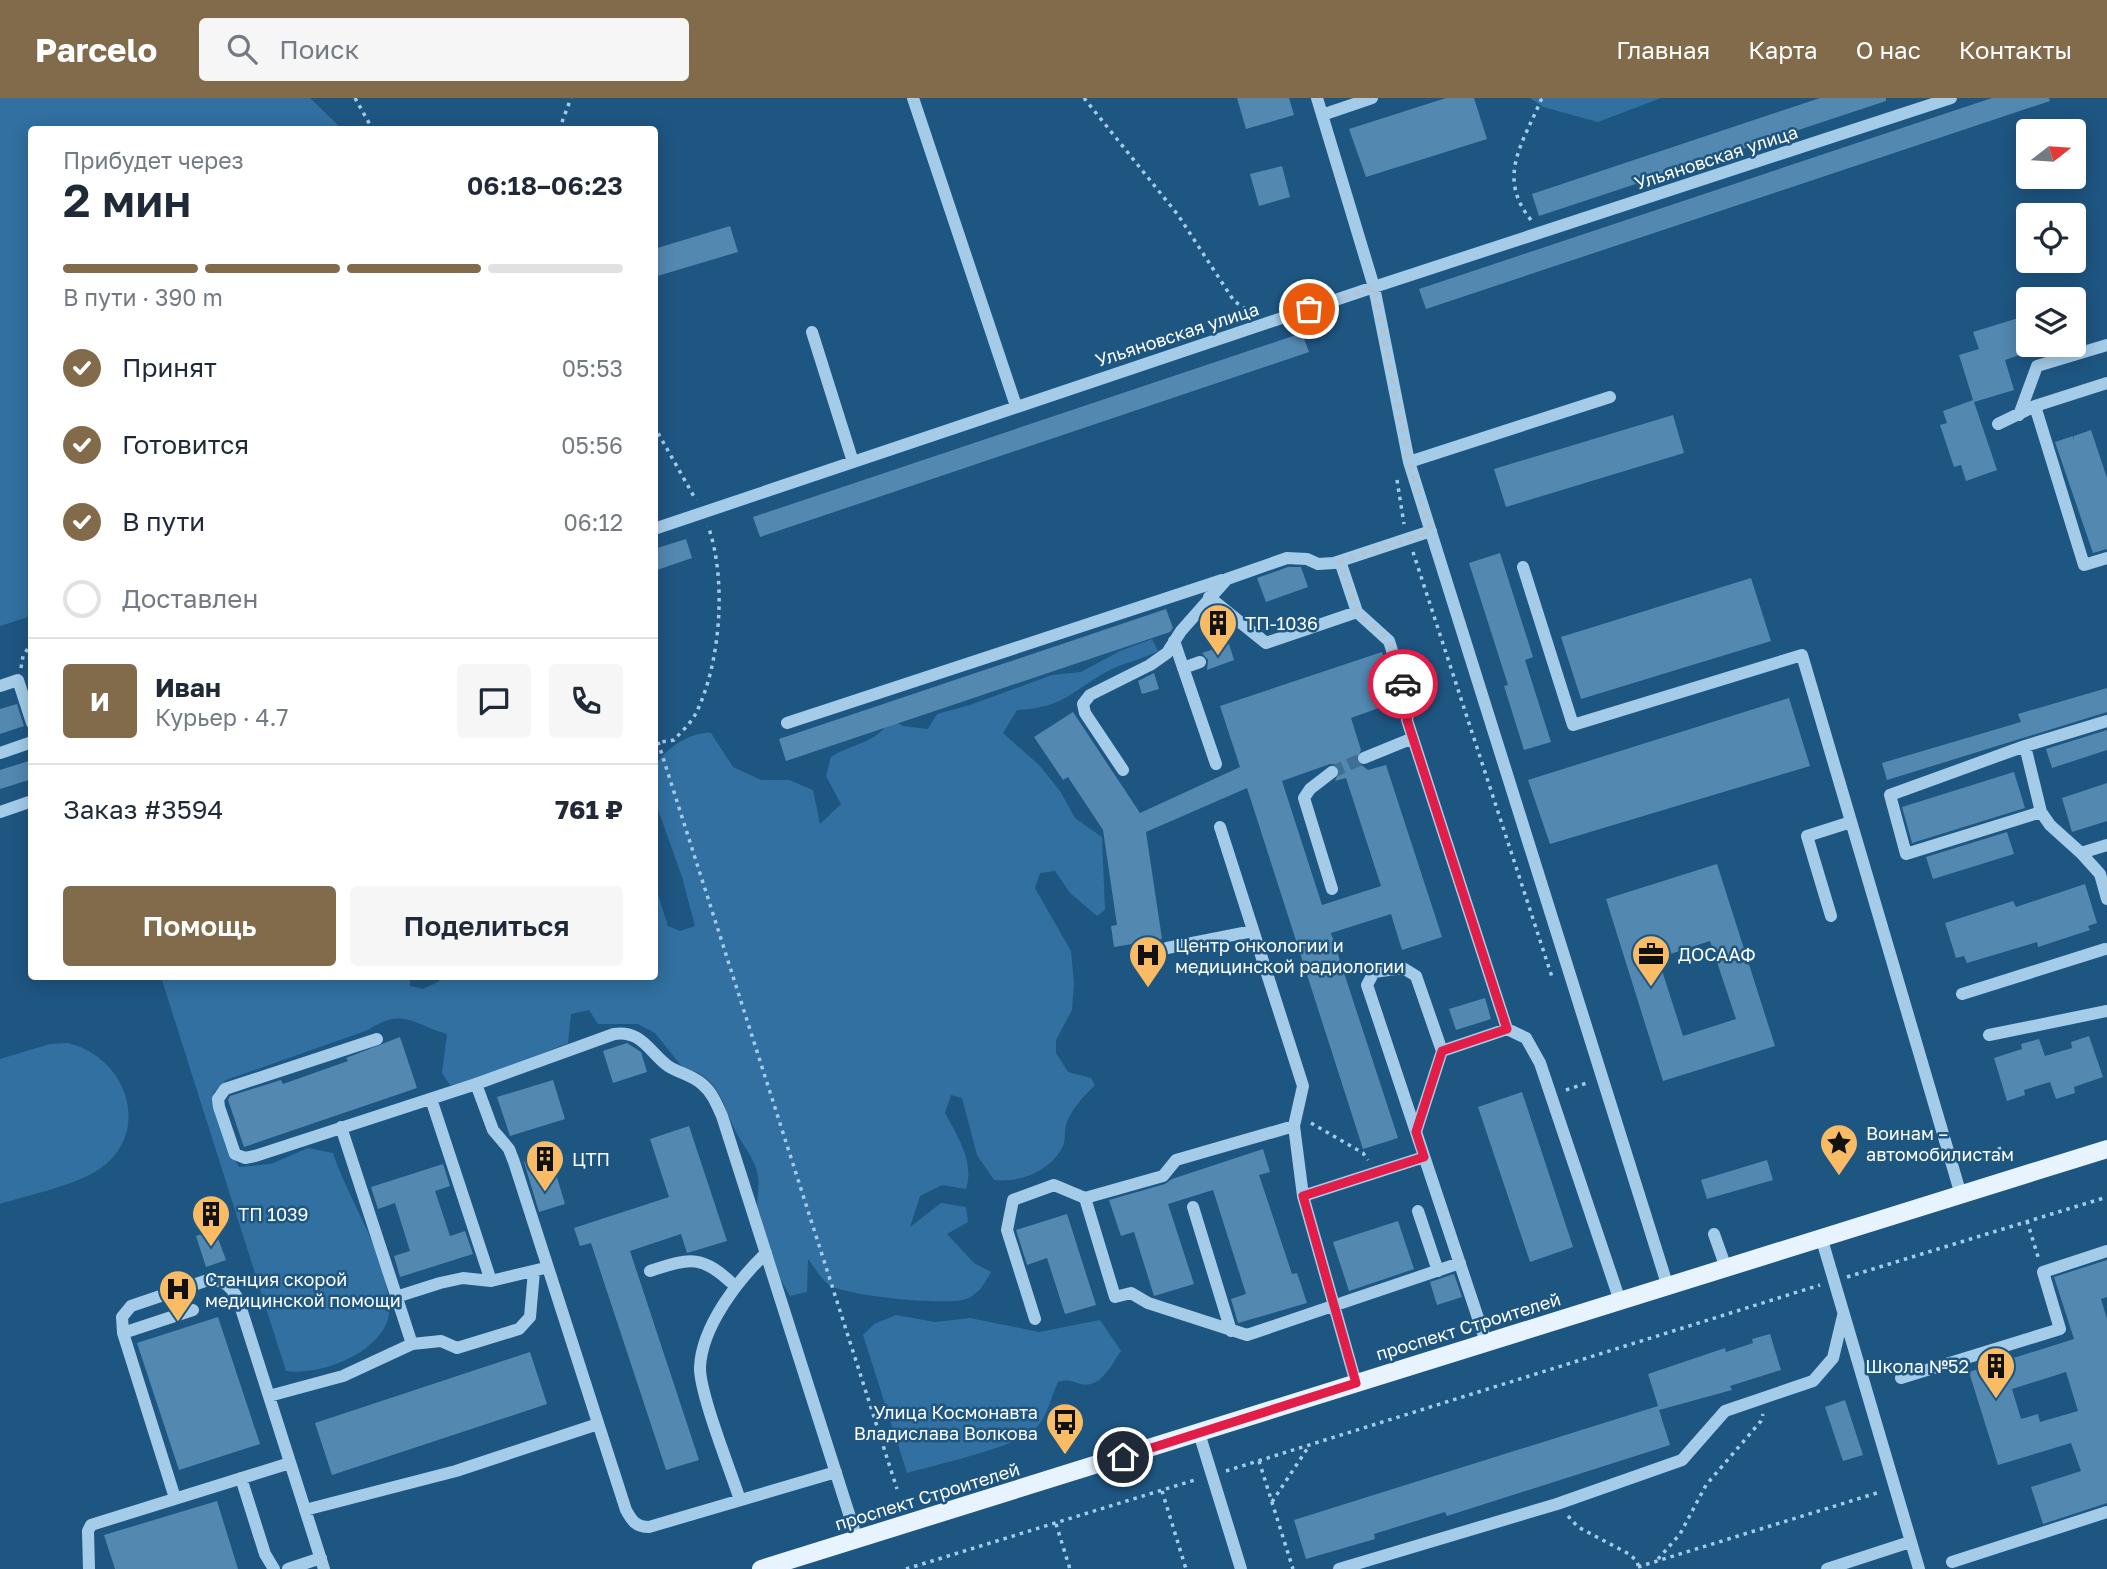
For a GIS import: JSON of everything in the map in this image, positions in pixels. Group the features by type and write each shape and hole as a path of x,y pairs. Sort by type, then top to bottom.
{"main road":[{"name":"проспект Строителей","path":"761,1569 2107,1149"}],"street":[{"path":"913,98 1016,406"},
{"path":"1317,98 1374,287 1409,463 1668,1286"},
{"path":"1322,115 1372,98"},
{"name":"Ульяновская улица","path":"658,528 1374,287 1951,98"},
{"path":"812,332 853,462"},
{"path":"2019,415 2037,366 2107,345"},
{"path":"1998,424 2035,406 2107,383"},
{"path":"1409,463 1610,397"},
{"path":"2035,406 2084,565 2107,558"},
{"path":"787,723 1287,558 1307,559 1318,564 1340,561 1431,531"},
{"path":"1340,561 1357,612 1389,641 1410,706 1407,720 1507,1029"},
{"path":"1523,567 1573,725 1802,655 1961,1195"},
{"path":"1123,770 1085,713 1083,704 1090,695 1150,666 1167,653 1209,597 1227,579"},
{"path":"1209,597 1266,643 1357,612"},
{"path":"1174,641 1216,764"},
{"path":"1184,668 1200,662"},
{"path":"0,686 18,680 28,711"},
{"path":"2041,812 1906,854 1890,795 2025,746 2107,721"},
{"path":"1364,758 1413,738"},
{"path":"0,753 28,743"},
{"path":"2025,746 2041,812 2050,825 2100,874 2107,899"},
{"path":"1332,772 1310,789 1304,798 1332,889"},
{"path":"0,812 28,802"},
{"path":"1830,916 1807,835 1851,822"},
{"path":"1220,827 1303,1086 1296,1120 1303,1196 1356,1383"},
{"path":"2081,853 2107,845"},
{"path":"1167,948 1253,931"},
{"path":"1962,994 2106,946"},
{"path":"1416,1132 1442,1051 1416,976 1403,968 1374,972 1367,985 1424,1157 1486,1342"},
{"path":"1989,1035 2107,1011"},
{"path":"1442,1051 1507,1029 1526,1038 1540,1063 1619,1301"},
{"path":"377,1039 225,1089 218,1099 235,1154 245,1158 431,1099 625,1032 637,1037 667,1065 701,1083 711,1093 722,1116 858,1539"},
{"path":"476,1084 493,1130 509,1149 514,1162 626,1510 640,1527 649,1527 836,1472"},
{"path":"431,1099 491,1281"},
{"path":"1035,1319 1007,1230 1013,1200 1054,1185 1085,1198 1163,1176 1176,1160 1296,1120"},
{"path":"341,1127 412,1344"},
{"path":"1303,1196 1424,1157"},
{"path":"1085,1198 1115,1297 1130,1293 1148,1303 1247,1335 1460,1263"},
{"path":"1193,1207 1231,1331"},
{"path":"1418,1211 1438,1271"},
{"path":"1714,1234 1726,1268"},
{"path":"1822,1240 1919,1569"},
{"path":"1901,1378 2060,1329 2043,1272 2107,1251"},
{"path":"740,1500 700,1369 709,1333 735,1286 766,1253"},
{"path":"650,1271 679,1261 707,1262 735,1286"},
{"path":"396,1297 463,1278 491,1281 548,1267"},
{"path":"269,1396 343,1376 412,1344 441,1341 457,1348 519,1329 530,1317 534,1271"},
{"path":"175,1498 123,1333 122,1317 131,1306 208,1280 226,1283 238,1299 322,1564 288,1569"},
{"path":"123,1333 193,1310"},
{"path":"1339,1569 1369,1565 1682,1460 1725,1410 1813,1381 1833,1358 1843,1316"},
{"path":"305,1510 456,1471 598,1424"},
{"path":"1199,1433 1241,1569"},
{"path":"89,1569 88,1531 91,1525 290,1463"},
{"path":"241,1478 265,1554 274,1569"},
{"path":"1952,1562 2107,1512"},
{"path":"1831,1568 1910,1542"}],"path":[{"path":"355,98 371,126"},
{"path":"560,126 571,98"},
{"path":"1084,98 1178,215 1234,301 1266,323"},
{"path":"1541,232 1522,209 1511,171 1541,100 1546,98"},
{"path":"658,433 703,512 712,537 718,585 716,652 695,716 674,740 658,743"},
{"path":"18,680 23,656 28,648"},
{"path":"658,749 897,1489"},
{"path":"1519,904 1528,901"},
{"path":"1578,1086 1587,1083"},
{"path":"1296,1120 1363,1153 1378,1172"},
{"path":"1999,1147 2004,1163"},
{"path":"906,1569 2107,1197"},
{"path":"2027,1221 2043,1272"},
{"path":"1656,1561 1680,1534 1698,1495 1760,1421 1768,1396"},
{"path":"1272,1503 1310,1444"},
{"path":"1259,1460 1293,1569"},
{"path":"1557,1504 1578,1527 1629,1555 1638,1568 1895,1488"},
{"path":"1162,1490 1186,1569"},
{"path":"1056,1524 1070,1569"}],"shaded area":[{"path":"0,98 310,98 339,126 28,126 28,617 0,626"},
{"path":"1530,98 1661,98 1598,122 1543,107"},
{"path":"1152,639 1158,651 1112,669 1059,701 1017,710 1003,733 1040,766 1060,791 1075,818 1102,837 1105,910 1097,916 1070,893 1055,871 1040,873 1035,888 1071,951 1074,983 1072,1010 1056,1040 1056,1053 1068,1072 1091,1078 1095,1085 1071,1114 1058,1155 1034,1174 994,1180 977,1155 962,1098 951,1095 945,1113 966,1159 966,1189 942,1185 920,1196 910,1227 941,1203 966,1207 968,1222 947,1234 974,1263 991,1272 981,1288 966,1299 955,1301 896,1299 853,1292 828,1284 808,1259 807,1292 790,1296 770,1257 760,1226 756,1168 718,1092 704,1077 683,1068 655,1033 638,1024 598,1024 589,1010 571,1014 568,1043 471,1082 450,1085 442,1073 447,1034 407,1020 390,1020 226,1080 213,1093 230,1152 239,1167 271,1164 308,1148 333,1153 383,1273 389,1313 386,1325 373,1342 357,1354 332,1365 313,1370 286,1371 162,980 410,980 410,986 423,989 439,980 658,980 658,894 668,926 680,931 695,926 682,877 658,809 658,762 679,742 696,735 711,733 733,767 761,780 789,780 813,790 820,824 841,804 826,776 831,757 879,734 891,719 903,726 928,729 937,714 1052,675 1081,672 1120,651"},
{"path":"68,1043 90,1052 107,1065 120,1082 127,1102 128,1122 123,1141 112,1159 93,1173 60,1187 0,1204 0,1059 50,1044"},
{"path":"896,1315 935,1322 970,1318 1039,1332 1100,1320 1121,1351 1105,1375 1094,1383 1087,1385 1058,1382 1044,1417 1027,1435 995,1448 907,1473 863,1335 874,1324"}],"building":[{"path":"1237,98 1289,98 1294,115 1246,129"},
{"path":"1446,98 1474,98 1487,139 1366,177 1349,129"},
{"path":"1820,98 1886,98 1886,101 1539,216 1532,194"},
{"path":"1992,98 2049,98 2050,101 1426,309 1419,289"},
{"path":"1282,166 1290,197 1259,206 1250,174"},
{"path":"730,226 738,252 658,276 658,248"},
{"path":"2016,319 2016,356 2005,360 2014,390 1974,402 1997,470 1966,481 1961,465 1954,467 1940,425 1947,423 1943,411 1973,400 1959,355 1979,349 1973,332"},
{"path":"1302,333 1309,352 760,537 753,517"},
{"path":"1673,415 1684,453 1506,507 1494,469"},
{"path":"2091,430 2107,478 2107,549 2093,553 2055,442 2073,436 2074,440 2074,436"},
{"path":"686,539 692,558 658,570 658,548"},
{"path":"1500,553 1533,657 1525,660 1551,742 1524,750 1504,686 1508,685 1469,563"},
{"path":"1288,567 1301,567 1308,587 1266,602 1257,578"},
{"path":"1751,578 1771,641 1581,699 1561,637"},
{"path":"1166,609 1173,628 1170,632 786,761 779,739"},
{"name":"ТП-1036","path":"1229,644 1234,660 1207,670 1208,660 1202,653"},
{"name":"Центр онкологии и медицинской радиологии","path":"1382,652 1398,701 1351,718 1361,750 1356,761 1368,770 1386,765 1442,937 1402,950 1391,914 1331,933 1398,1138 1363,1149 1247,788 1146,832 1162,939 1114,947 1111,926 1117,925 1103,830 1068,777 1063,780 1034,737 1073,712 1140,813 1240,767 1220,706","holes":["1336,764 1340,770 1335,781 1346,778 1381,886 1322,905 1282,781"]},
{"path":"1154,673 1159,689 1142,694 1138,681"},
{"path":"2107,688 2107,712 1887,780 1882,763 2021,722 2018,714"},
{"path":"1789,698 1810,766 1550,844 1528,780"},
{"path":"17,704 24,726 0,734 0,709"},
{"path":"2107,730 2107,750 2052,768 2046,749"},
{"path":"28,761 28,780 0,789 0,770"},
{"path":"2014,772 2025,808 1912,843 1902,807"},
{"path":"2107,783 2107,821 2072,832 2062,798"},
{"path":"2007,832 2014,854 1933,879 1926,857"},
{"name":"ДОСААФ","path":"1717,864 1775,1046 1663,1081 1606,899","holes":["1710,941 1736,1019 1683,1036 1658,958"]},
{"path":"2085,884 2097,923 2088,926 2090,930 2038,947 2037,942 1967,963 1964,956 1956,958 1945,923 2013,901 2016,907"},
{"path":"1485,998 1491,1019 1456,1030 1449,1009"},
{"path":"2089,1036 2103,1077 2074,1087 2075,1093 2056,1099 2050,1082 2024,1090 2025,1095 2007,1101 1994,1058 2022,1049 2021,1044 2039,1039 2045,1056 2072,1048 2071,1042"},
{"path":"400,1037 417,1088 244,1147 228,1100 230,1096 281,1080 283,1084 348,1061 346,1058"},
{"path":"627,1043 641,1052 647,1072 613,1083 603,1051"},
{"path":"553,1080 565,1119 510,1136 497,1097"},
{"path":"1522,1092 1573,1247 1530,1262 1478,1107"},
{"path":"689,1126 727,1241 687,1253 681,1234 630,1251 699,1460 666,1470 591,1243 580,1246 574,1228 669,1197 650,1139"},
{"path":"1263,1149 1270,1172 1259,1175 1292,1274 1297,1273 1307,1303 1238,1323 1231,1299 1246,1294 1213,1190 1168,1204 1194,1284 1154,1296 1134,1232 1121,1236 1109,1200 1165,1184 1172,1179"},
{"name":"ЦТП","path":"550,1154 565,1204 539,1212 524,1162"},
{"path":"1767,1160 1773,1180 1707,1199 1701,1180"},
{"path":"443,1164 450,1186 435,1191 450,1236 465,1231 473,1254 400,1277 394,1256 410,1251 395,1203 378,1209 371,1187"},
{"path":"1067,1214 1096,1305 1065,1314 1047,1258 1027,1265 1016,1230"},
{"path":"1398,1221 1414,1269 1349,1291 1333,1242"},
{"name":"ТП 1039","path":"215,1230 226,1260 206,1267 196,1236"},
{"name":"Школа №52","path":"2107,1260 2107,1297 2101,1299 2107,1319 2107,1503 2043,1524 2031,1487 2081,1471 2071,1443 1998,1465 1969,1372 2074,1339 2054,1277","holes":["2066,1372 2078,1411 2040,1422 2038,1414 2021,1419 2012,1389"]},
{"path":"1454,1274 1462,1297 1437,1305 1430,1282"},
{"path":"218,1317 260,1444 179,1470 137,1343"},
{"path":"1770,1334 1781,1370 1730,1386 1732,1390 1659,1410 1670,1445 1447,1516 1445,1512 1374,1534 1375,1539 1306,1559 1294,1520 1658,1406 1648,1374 1725,1348 1726,1352 1753,1343 1752,1339"},
{"path":"530,1352 547,1404 332,1475 315,1423"},
{"path":"1845,1400 1863,1455 1843,1461 1825,1407"},
{"path":"217,1501 238,1569 115,1569 104,1535"}],"tunnel":[{"path":"1332,772 1364,758"}],"way so far":[{"path":"1309,309 1374,287 1409,463 1431,531 1340,561 1357,612 1389,641 1403,684"}],"place":[{"name":"ТП-1036","path":"1218,657"},
{"name":"ДОСААФ","path":"1651,988"},
{"name":"Центр онкологии и медицинской радиологии","path":"1148,989"},
{"name":"Воинам – автомобилистам","path":"1839,1177"},
{"name":"ЦТП","path":"545,1193"},
{"name":"ТП 1039","path":"211,1248"},
{"name":"Станция скорой медицинской помощи","path":"178,1323"},
{"name":"Школа №52","path":"1996,1400"},
{"name":"Улица Космонавта Владислава Волкова","path":"1065,1456"}],"route":[{"path":"1123,1457 1356,1383 1341,1338 1303,1196 1424,1157 1416,1132 1442,1051 1507,1029 1407,720 1410,706 1403,684"}]}
